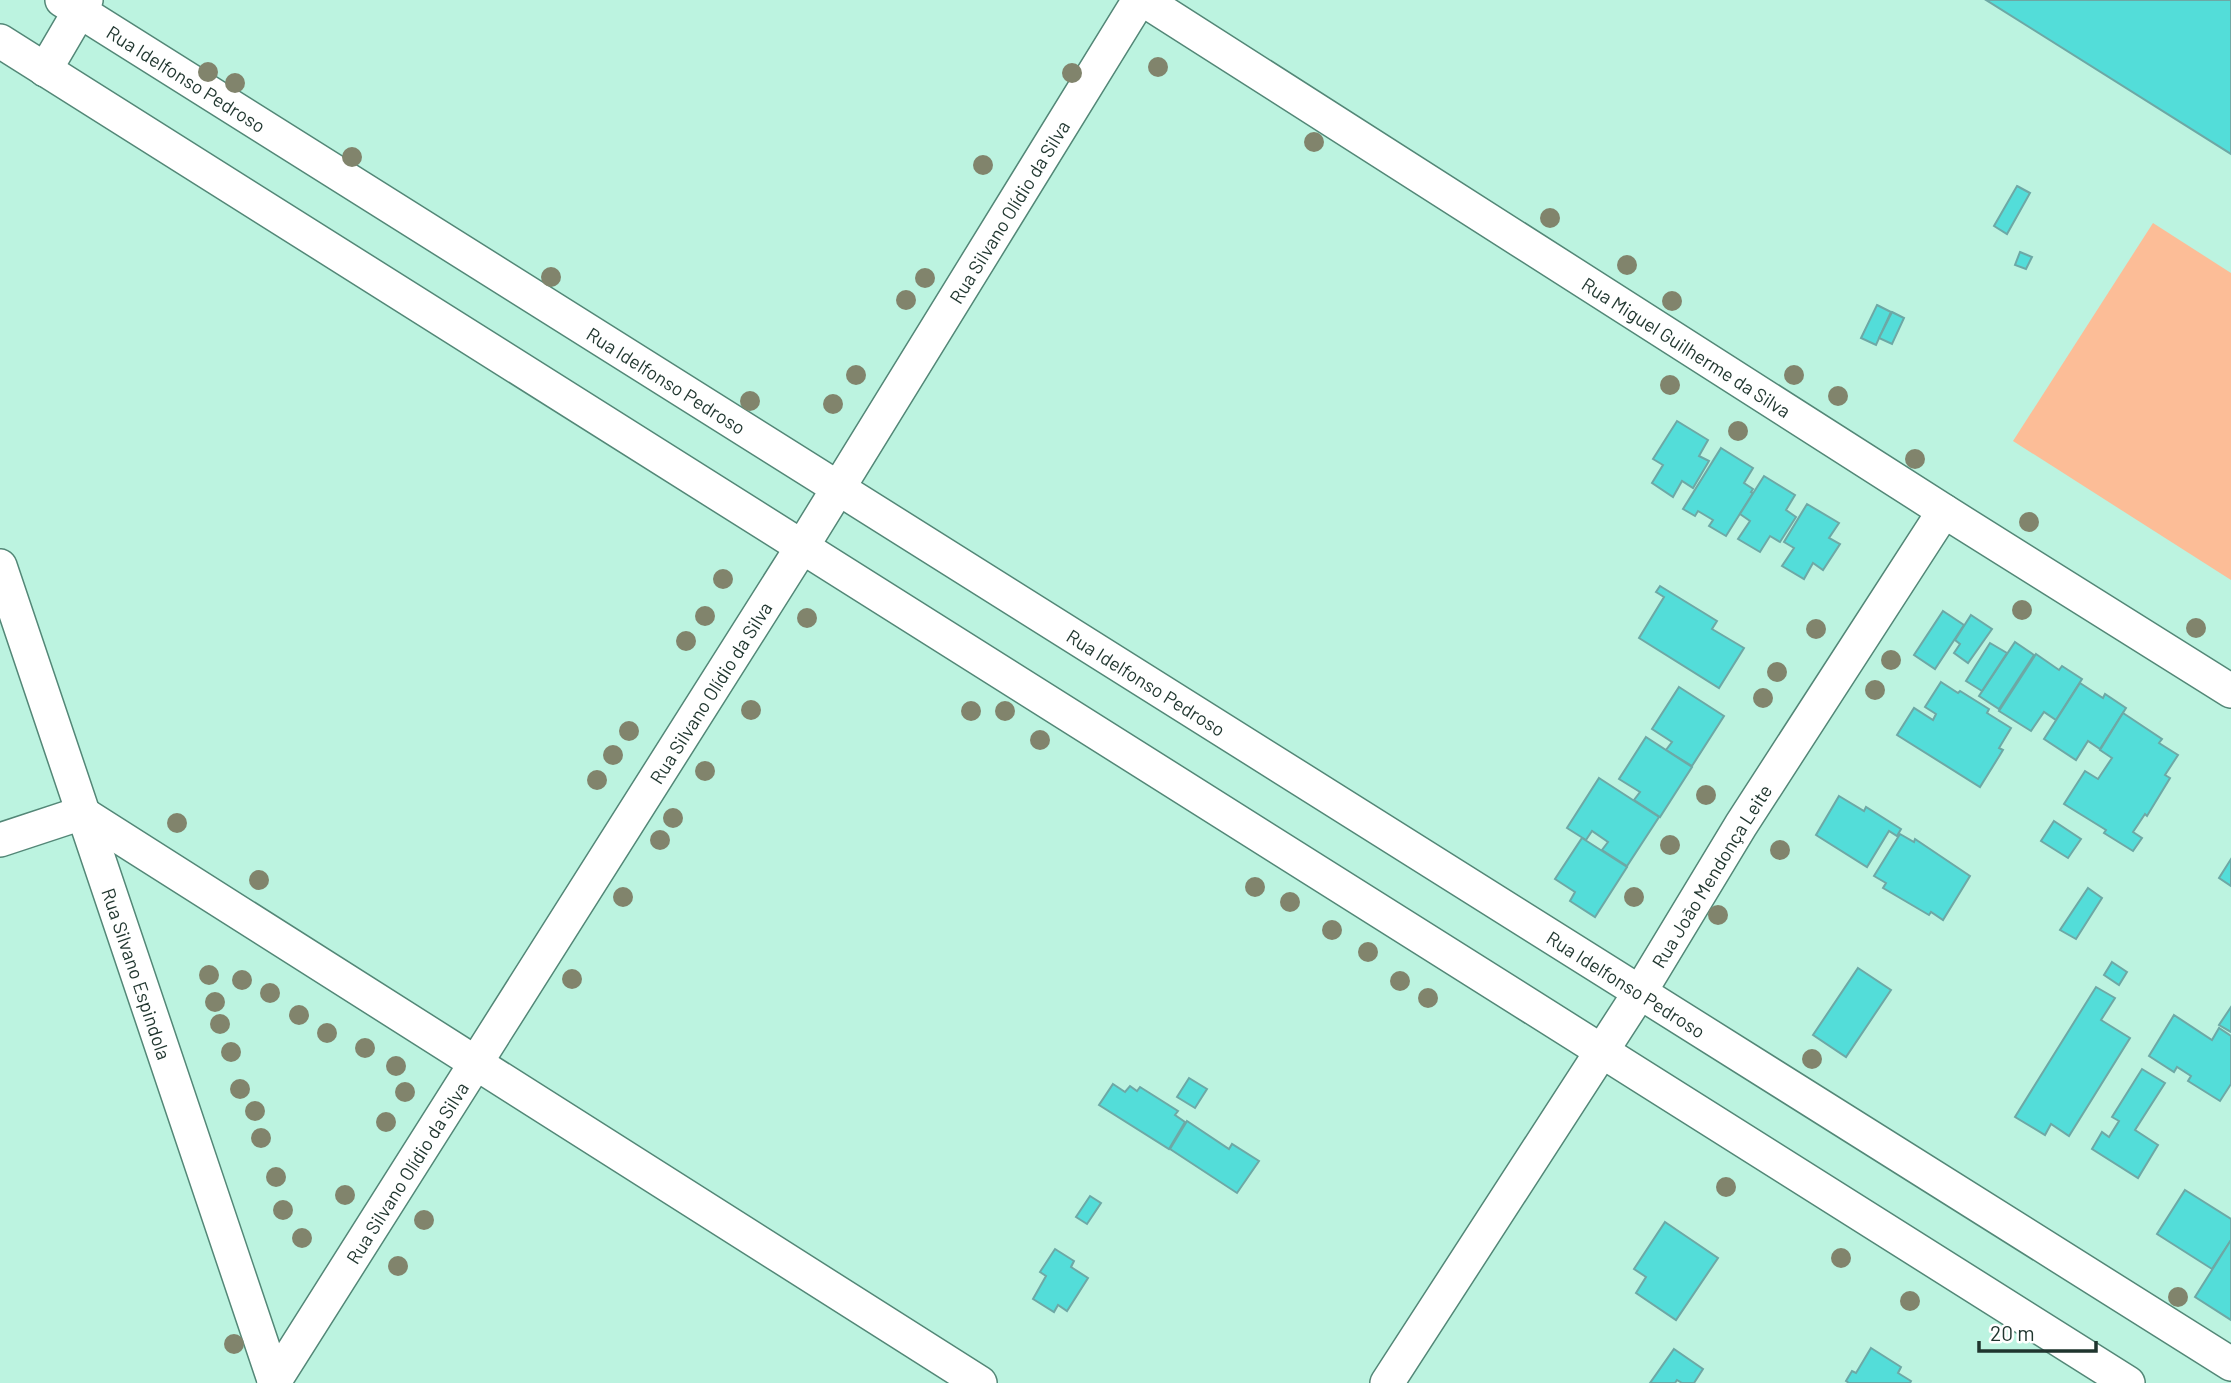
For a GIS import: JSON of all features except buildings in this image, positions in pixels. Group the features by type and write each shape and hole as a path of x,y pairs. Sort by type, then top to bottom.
{"street":[{"name":"Rua Silvano Olídio da Silva","path":"275,1382 802,547 1141,0"},
{"name":"Rua Miguel Guilherme da Silva","path":"1141,0 2231,691"},
{"name":"Rua Idelfonso Pedroso","path":"76,4 2231,1364"},
{"path":"45,70 76,4"},
{"path":"0,41 2128,1383"},
{"name":"Rua João Mendonça Leite","path":"1387,1383 1640,992 1741,825 1944,511"},
{"name":"Rua Silvano Espindola","path":"0,566 275,1382"},
{"path":"0,840 82,813 981,1383"}],"shaded area":[{"path":"2153,223 2231,273 2231,580 2013,441"}]}
